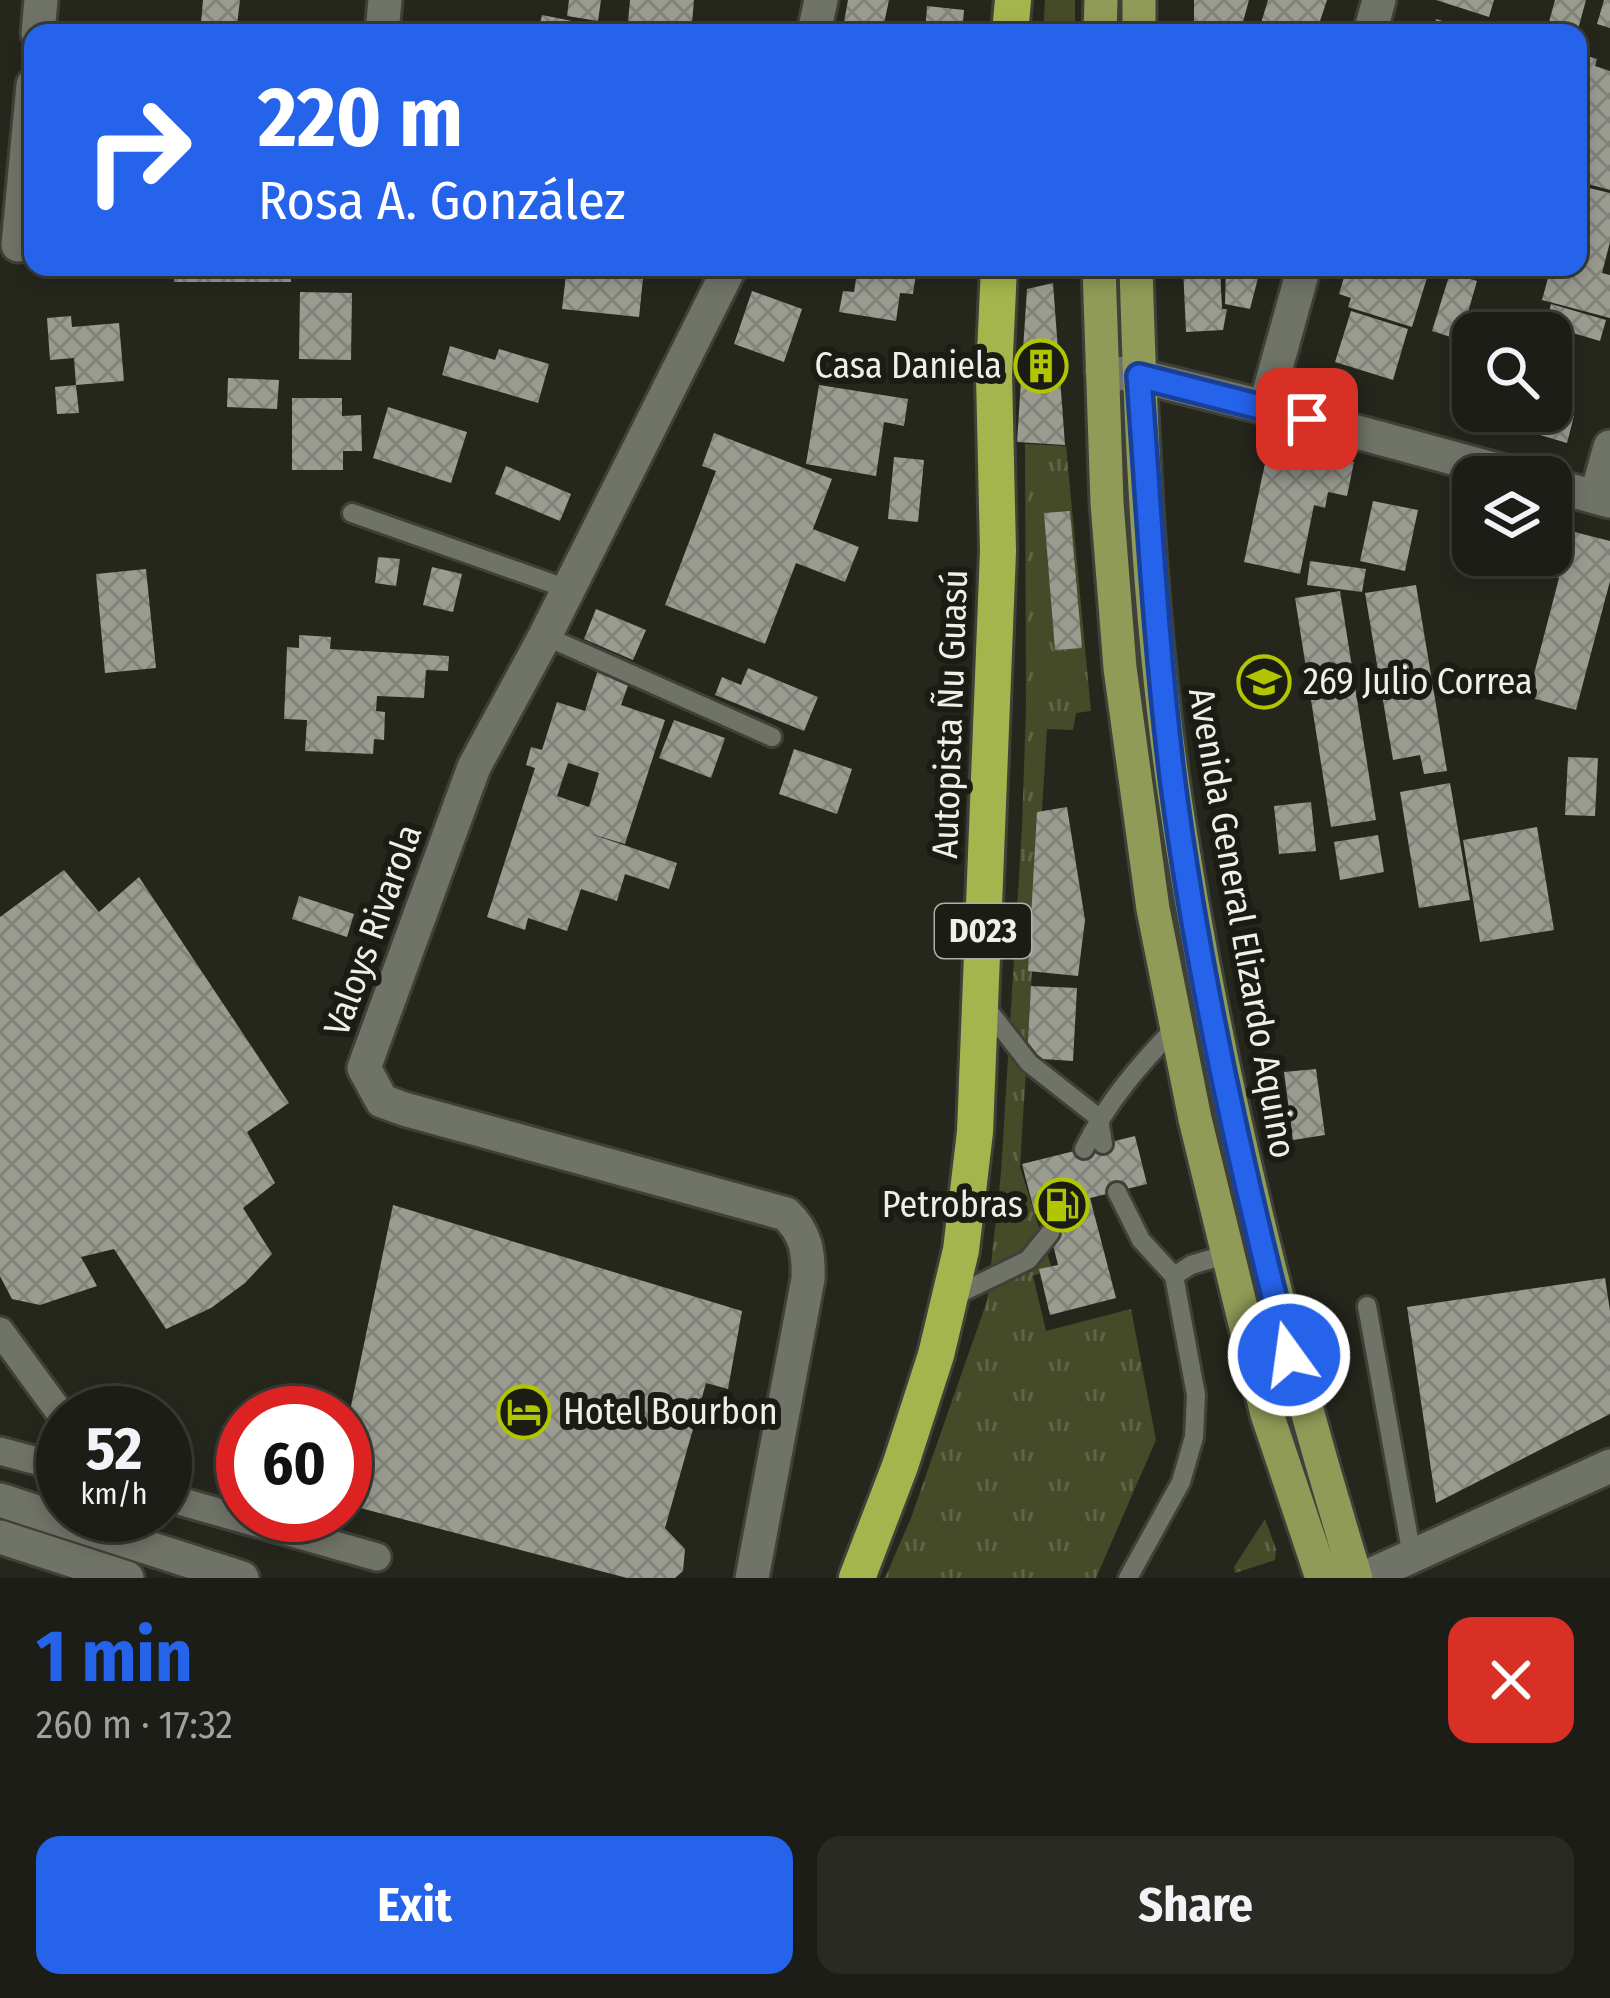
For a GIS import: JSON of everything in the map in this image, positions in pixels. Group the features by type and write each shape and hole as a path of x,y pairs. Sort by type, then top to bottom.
{"highway":[{"name":"Autopista Ñu Guasú","path":"857,1578 900,1466 950,1298 961,1250 975,1132 998,551 994,375 999,276"}],"main road":[{"path":"1099,276 1107,503 1120,668 1153,909 1184,1064 1267,1414 1322,1578"},
{"name":"Avenida General Elizardo Aquino","path":"1136,276 1156,618 1174,789 1257,1229 1300,1397 1360,1578"},
{"path":"1184,1064 1222,1056"}],"street":[{"path":"18,244 24,180"},
{"name":"Valoys Rivarola","path":"725,276 545,636 474,766 364,1067 382,1101 404,1109 786,1214 796,1224 808,1258 808,1280 752,1578"},
{"path":"1264,407 1301,276"},
{"path":"1102,371 1264,407 1452,458"},
{"path":"1572,491 1603,499 1610,447"},
{"path":"0,1331 40,1386"},
{"path":"0,1451 36,1461"},
{"path":"1360,1578 1610,1466"},
{"path":"0,1500 242,1578"},
{"path":"192,1505 377,1557"},
{"path":"0,1537 89,1572 128,1578"}],"lane":[{"path":"352,513 568,589"},
{"path":"545,636 772,737"},
{"path":"980,1001 1029,1063 1099,1118"},
{"path":"1094,1147 1099,1118 1140,1064 1177,1028"},
{"path":"1117,1192 1141,1240 1174,1276 1196,1395 1194,1437 1181,1482 1128,1578"},
{"path":"950,1298 1028,1260 1050,1233"},
{"path":"1174,1276 1191,1265 1228,1254"},
{"path":"1367,1306 1412,1556"}],"green space":[{"path":"1045,0 1075,0 1075,24 1044,24"},
{"path":"1120,395 1130,509 1200,1041 1175,923 1143,693 1120,485"},
{"path":"1025,444 1066,446 1091,711 1076,713 1073,730 1047,729 1020,1167 1052,1269 1033,1276 1046,1331 1131,1309 1156,1440 1096,1578 885,1578 911,1518 987,1301 1001,1173 1022,827"},
{"path":"1209,1095 1316,1499 1313,1500 1248,1272"},
{"path":"1265,1519 1275,1560 1235,1573 1234,1567"}],"building":[{"path":"203,0 240,0 237,24 201,24"},
{"path":"569,0 601,0 598,21 567,16"},
{"path":"630,0 694,0 692,24 628,24"},
{"path":"848,0 889,0 884,24 844,24"},
{"path":"1194,0 1249,0 1242,24 1194,24"},
{"path":"1268,0 1327,0 1319,24 1261,24"},
{"path":"1436,0 1494,0 1489,17"},
{"path":"1555,0 1586,0 1579,24 1548,24"},
{"path":"1604,0 1610,0 1610,28 1597,24"},
{"path":"927,6 964,10 963,24 926,24"},
{"path":"542,15 572,21 571,24 540,24"},
{"path":"1587,56 1597,59 1595,66 1610,71 1610,190 1588,184 1587,188"},
{"path":"1589,188 1610,193 1610,242 1602,273 1610,275 1610,318 1542,300 1549,276 1587,276 1587,194"},
{"path":"157,276 157,279 95,277"},
{"path":"174,276 291,276 291,282 174,282"},
{"path":"566,276 643,276 639,317 562,309"},
{"path":"857,276 916,276 913,294 900,293 896,321 839,312 843,291 854,292"},
{"path":"1183,276 1220,276 1222,309 1227,309 1223,330 1186,332"},
{"path":"1226,276 1258,276 1250,309 1225,304"},
{"path":"1344,276 1427,276 1412,327 1348,307 1351,298 1339,294"},
{"path":"1449,276 1460,276 1477,281 1468,312 1452,312 1452,337 1432,331"},
{"name":"Casa Daniela","path":"1053,283 1065,445 1017,442 1027,289"},
{"path":"752,291 802,309 784,362 734,344"},
{"path":"300,292 352,293 351,360 299,359"},
{"path":"1551,304 1606,320 1600,341 1573,333 1572,337 1572,312 1549,312"},
{"path":"1351,311 1408,329 1393,380 1335,362"},
{"path":"71,316 72,327 119,323 124,381 76,385 74,358 50,360 47,318"},
{"path":"450,346 495,360 499,349 549,364 538,403 442,375"},
{"path":"228,378 279,380 277,409 227,407"},
{"path":"76,385 79,413 57,414 55,387"},
{"path":"819,385 908,399 904,426 884,422 876,476 806,464"},
{"path":"292,398 342,398 342,416 361,415 362,451 343,451 343,470 292,470"},
{"path":"388,407 467,432 451,483 373,458"},
{"path":"1530,432 1570,432 1567,443"},
{"path":"714,433 832,479 813,529 859,547 845,582 796,563 765,644 665,605 716,471 702,466"},
{"path":"1313,453 1354,462 1347,496 1328,492 1325,508 1314,505 1300,574 1244,562 1267,454 1311,464"},
{"path":"894,457 924,460 918,522 888,519"},
{"path":"506,466 571,494 560,521 495,494"},
{"path":"1373,501 1418,510 1405,571 1360,561"},
{"path":"1070,511 1082,648 1055,650 1044,513"},
{"path":"1572,531 1610,541 1610,581 1576,710 1528,697 1559,578 1551,576 1572,576"},
{"path":"378,557 400,559 396,586 375,583"},
{"path":"1310,561 1366,569 1362,592 1307,585"},
{"path":"432,567 462,574 453,612 423,605"},
{"path":"146,569 156,668 105,673 96,574"},
{"path":"1416,585 1447,771 1424,774 1420,755 1393,760 1365,593"},
{"path":"1340,591 1376,820 1331,827 1295,598"},
{"path":"596,609 646,630 633,660 584,639"},
{"path":"299,635 331,637 330,649 449,656 448,671 426,670 424,698 377,696 376,711 385,712 384,740 374,739 373,754 305,751 307,720 284,719 287,647 299,648"},
{"path":"599,666 631,677 621,705 665,720 625,844 588,833 677,863 669,889 625,874 617,901 581,889 567,931 528,918 525,930 487,917 535,768 526,765 531,747 542,750 557,702 585,711","holes":["568,763 599,773 589,807 557,796"]},
{"path":"748,668 818,697 804,731 715,695 722,677 741,685"},
{"path":"674,720 725,738 711,778 659,758"},
{"path":"794,749 852,769 837,814 779,794"},
{"path":"1568,757 1598,758 1595,816 1565,815"},
{"path":"1450,783 1470,900 1419,908 1400,792"},
{"path":"1311,802 1316,851 1279,854 1274,806"},
{"path":"1067,807 1085,920 1078,976 1028,971 1037,812"},
{"path":"1537,827 1554,930 1480,942 1463,840"},
{"path":"1378,835 1384,872 1340,880 1334,842"},
{"path":"64,870 99,912 139,877 289,1103 247,1132 275,1183 243,1208 272,1254 245,1283 211,1308 166,1329 114,1249 81,1257 97,1286 40,1305 12,1299 0,1276 0,917"},
{"path":"299,896 354,914 347,937 292,919"},
{"path":"1031,986 1077,988 1073,1061 1027,1058"},
{"path":"1316,1069 1325,1135 1293,1140 1284,1072"},
{"name":"Petrobras","path":"1135,1136 1147,1184 1090,1198 1116,1298 1050,1315 1039,1269 1058,1265 1045,1212 1035,1214 1022,1164"},
{"name":"Hotel Bourbon","path":"393,1205 742,1311 728,1389 706,1383 665,1528 685,1549 683,1571 675,1578 627,1578 372,1511 372,1386 355,1386"},
{"path":"1605,1278 1610,1311 1610,1414 1436,1503 1407,1307"}],"place":[{"name":"Casa Daniela","path":"1041,366"},
{"name":"269 Julio Correa","path":"1264,682"},
{"name":"Petrobras","path":"1062,1205"},
{"name":"Hotel Bourbon","path":"524,1412"}],"route":[{"path":"1289,1355 1230,1101 1174,789 1156,626 1139,376 1307,419"}]}
